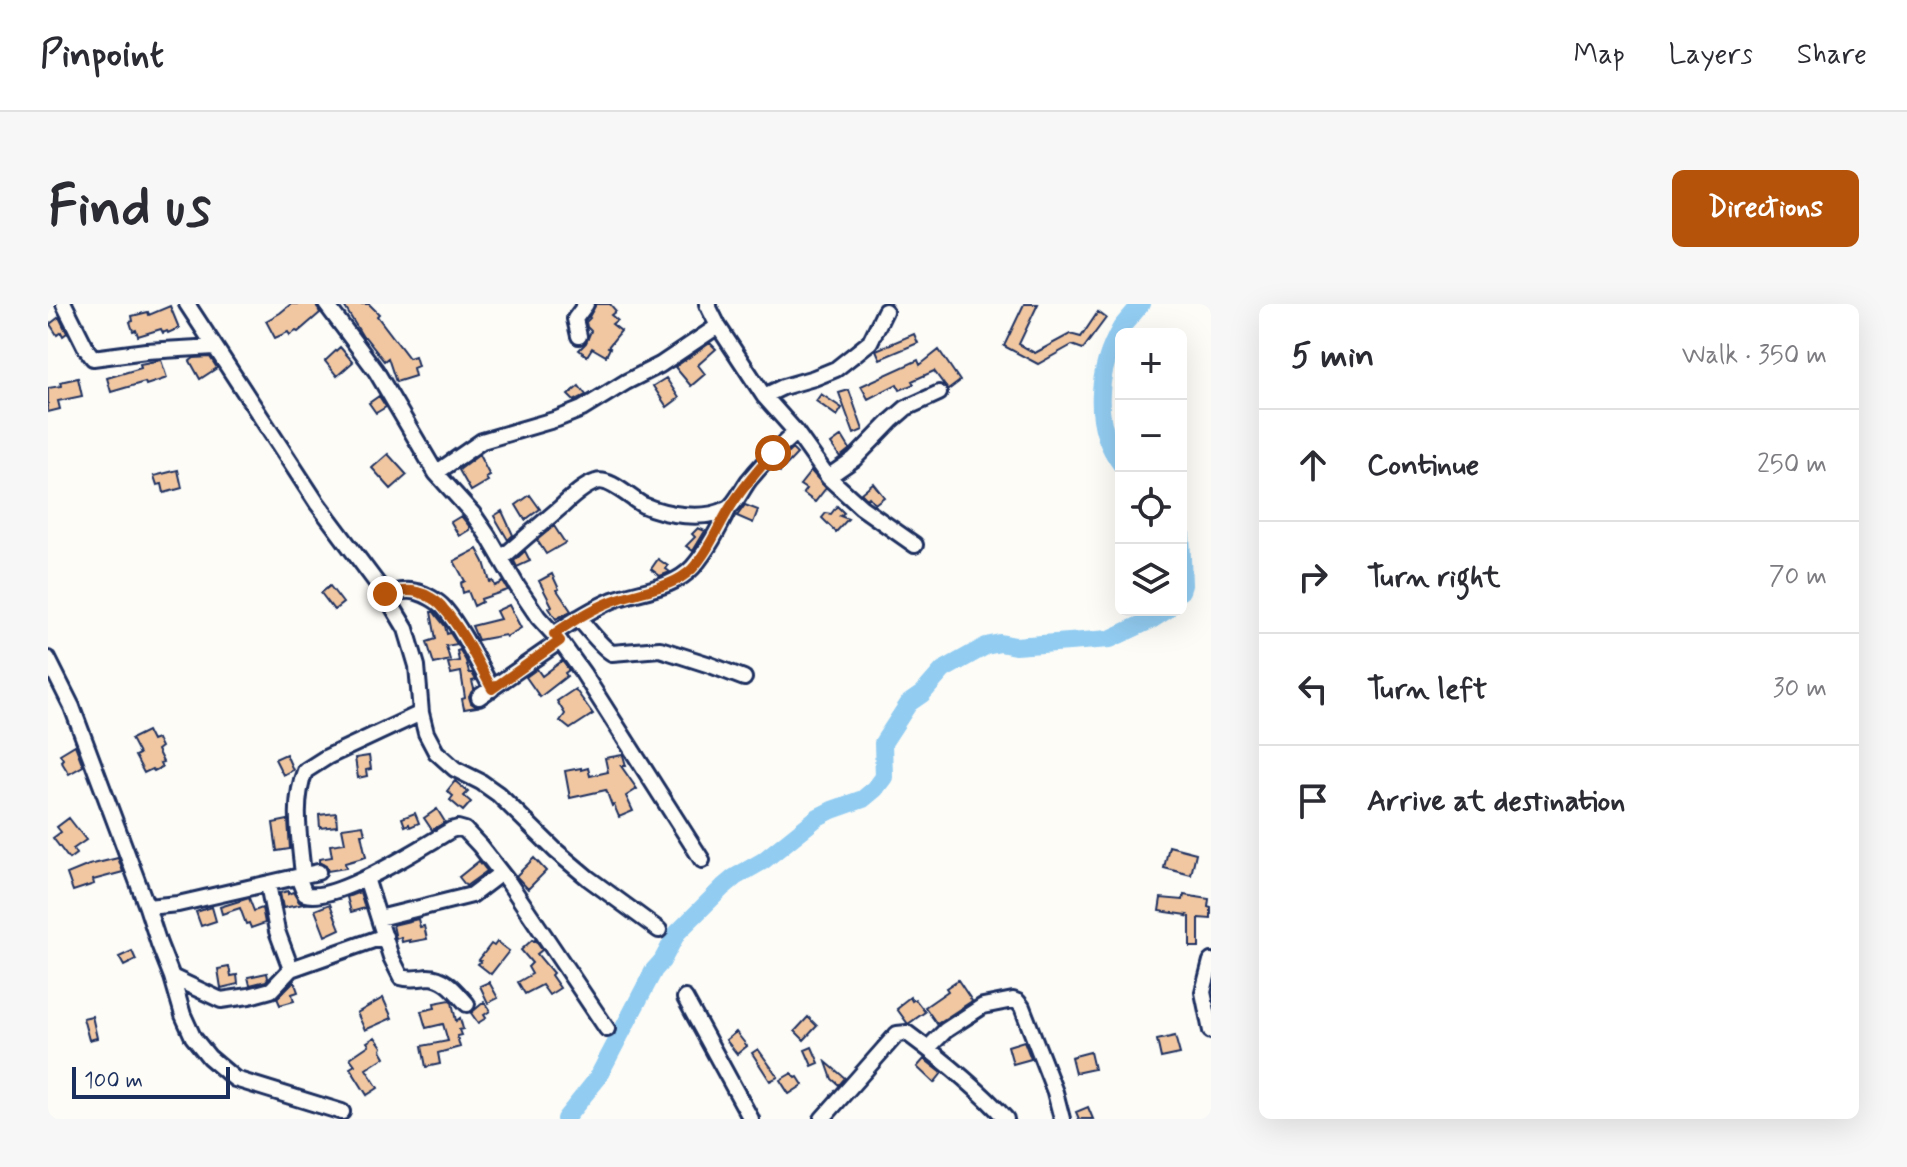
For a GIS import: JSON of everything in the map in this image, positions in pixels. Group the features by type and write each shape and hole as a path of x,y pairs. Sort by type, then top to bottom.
{"street":[{"path":"48,311 62,304 93,358 215,347"},
{"path":"187,304 317,503 385,594 406,629 417,666 421,713 431,745 445,762 498,794 545,842 659,930"},
{"path":"326,304 376,371 436,473 473,514 531,607 583,673 702,860"},
{"path":"579,336 575,319 586,304"},
{"path":"707,304 764,396 796,432 828,477 861,507 915,545"},
{"path":"764,396 836,369 870,342 885,311"},
{"path":"436,473 482,441 582,409 660,365 718,326"},
{"path":"828,477 854,459 906,408 939,393"},
{"path":"385,594 417,592 445,609 468,646 486,693 578,618 617,599 666,585 692,569 748,481 796,432"},
{"path":"501,559 572,497 597,481 608,482 645,505 669,514 702,515 729,508"},
{"path":"578,618 608,651 625,653 660,649 744,678"},
{"path":"48,659 72,707 193,1037 209,1057 235,1079 342,1112"},
{"path":"421,713 327,757 305,771 297,809 307,875 304,892 313,896 344,887 366,878 451,830 465,830 501,873 607,1029"},
{"path":"379,918 472,895 501,873"},
{"path":"147,907 178,904 307,875"},
{"path":"366,878 391,957 401,977 442,979 467,1004"},
{"path":"268,884 277,931 291,969"},
{"path":"172,977 215,998 229,1000 266,992 291,969 385,936"},
{"path":"1211,961 1203,992 1211,1031"},
{"path":"685,998 751,1119"},
{"path":"928,1048 946,1030 983,1006 1013,1000 1018,1002 1055,1092 1062,1119"},
{"path":"822,1119 897,1034 907,1033 980,1091 1006,1119"}],"building":[{"path":"291,304 316,304 320,313 298,332 290,335 288,332 275,338 266,321"},
{"path":"343,304 369,304 379,314 377,316 409,358 415,356 418,366 413,368 415,376 396,382 388,358 384,361 363,337"},
{"path":"596,304 610,304 616,311 611,315 617,320 612,324 621,331 608,347 606,356 592,348 587,356 579,350 591,331 586,322"},
{"path":"1024,304 1038,304 1019,344 1035,353 1070,334 1081,337 1098,312 1106,318 1083,349 1072,345 1038,364 1004,346"},
{"path":"170,306 179,328 168,333 163,333 161,329 138,336 136,330 133,331 132,316 148,312 149,315"},
{"path":"59,317 67,333 63,336 61,332 57,335 50,324"},
{"path":"914,334 918,343 880,359 876,350"},
{"path":"710,343 716,349 698,365 705,374 691,386 675,367"},
{"path":"340,347 353,362 337,376 325,361"},
{"path":"939,350 960,381 948,390 934,371 900,390 897,384 868,399 861,386 918,360 920,365"},
{"path":"210,357 217,368 200,379 190,361"},
{"path":"161,360 167,378 111,392 107,378 141,368 140,364"},
{"path":"78,378 82,396 58,401 60,409 48,412 48,388"},
{"path":"666,378 679,398 667,407 653,386"},
{"path":"579,386 586,395 574,401 568,395"},
{"path":"849,390 863,430 854,434 839,393"},
{"path":"821,394 842,408 837,416 816,401"},
{"path":"379,396 386,407 376,413 369,403"},
{"path":"842,436 850,449 840,457 831,444"},
{"path":"792,449 797,454 780,472 774,467"},
{"path":"388,454 407,475 391,489 372,468"},
{"path":"479,455 490,476 486,478 488,481 471,491 459,470"},
{"path":"178,470 182,488 164,493 162,484 157,485 154,476"},
{"path":"811,471 826,488 815,502 803,493 806,489 800,485"},
{"path":"873,483 884,497 875,504 861,493"},
{"path":"530,495 540,509 525,520 516,505"},
{"path":"745,505 758,510 753,523 737,516"},
{"path":"837,506 844,513 840,516 848,519 836,532 822,518 826,513 831,514"},
{"path":"502,511 513,535 508,540 494,516"},
{"path":"461,516 469,530 459,536 451,522"},
{"path":"554,526 565,543 546,554 537,540"},
{"path":"698,528 705,531 693,551 686,546 695,537 692,534"},
{"path":"477,549 490,582 493,581 495,586 503,582 508,590 481,599 482,602 474,606 468,591 463,593 461,583 465,581 454,561"},
{"path":"525,551 530,561 517,567 514,561"},
{"path":"658,559 668,566 666,569 670,572 660,576 651,569"},
{"path":"552,574 557,590 571,611 556,619 539,581"},
{"path":"330,586 343,603 334,610 321,593"},
{"path":"509,605 521,628 506,637 478,640 472,626 500,619 496,611"},
{"path":"431,612 457,644 446,646 450,660 434,664 427,642 436,639"},
{"path":"460,650 469,673 476,680 472,681 474,689 469,697 477,707 464,709 461,672 451,674 448,663 459,661 457,651"},
{"path":"562,661 569,670 565,673 567,676 540,697 526,677 537,669 542,676"},
{"path":"575,689 593,714 570,729 560,721 565,714 557,701"},
{"path":"147,731 152,741 157,739 161,747 157,750 163,762 160,763 162,767 144,773 131,739"},
{"path":"75,745 83,766 69,774 60,754"},
{"path":"286,754 293,770 283,775 275,759"},
{"path":"623,755 626,766 621,766 637,789 626,796 633,811 619,817 606,790 570,798 565,771 588,768 590,776 608,772 605,758"},
{"path":"369,756 371,769 366,770 367,776 358,778 355,758"},
{"path":"455,781 468,792 464,796 471,802 463,811 450,800 453,796 447,791"},
{"path":"437,809 445,822 432,830 424,818"},
{"path":"336,813 337,826 320,828 319,815"},
{"path":"415,813 419,823 405,826 402,818"},
{"path":"69,818 86,840 73,849 76,854 69,859 53,838 61,832 57,827"},
{"path":"288,820 290,849 277,851 273,823"},
{"path":"363,825 365,834 361,834 366,857 345,863 346,868 328,871 319,859 332,857 330,845 345,843 342,828"},
{"path":"1169,846 1196,853 1191,875 1164,868"},
{"path":"118,858 123,872 93,880 94,884 73,891 67,874"},
{"path":"534,858 546,871 528,889 516,876"},
{"path":"479,861 487,871 466,886 459,877"},
{"path":"288,891 304,904 283,908 280,893"},
{"path":"360,892 365,908 351,912 347,897"},
{"path":"1184,895 1209,899 1211,919 1199,918 1199,947 1190,947 1190,917 1159,911 1161,898 1183,900"},
{"path":"249,898 254,911 262,908 265,923 251,928 249,923 246,924 240,908 222,914 220,907"},
{"path":"330,904 340,929 325,936 315,910"},
{"path":"212,907 216,921 201,926 196,912"},
{"path":"418,919 420,927 424,926 427,939 402,942 401,937 396,939 393,925"},
{"path":"532,940 542,950 537,954 553,973 551,975 560,988 549,995 542,985 525,994 518,982 532,974 528,967 532,963 521,950"},
{"path":"497,942 509,951 491,974 478,964 491,944 494,946"},
{"path":"132,951 136,960 124,966 119,957"},
{"path":"229,967 231,976 237,975 238,984 221,988 218,969"},
{"path":"267,973 266,981 250,985 248,977"},
{"path":"958,980 972,1001 937,1024 925,1007"},
{"path":"294,981 298,992 292,994 294,1001 280,1005 277,998"},
{"path":"489,982 498,998 488,1003 480,986"},
{"path":"910,997 925,1012 908,1024 897,1009"},
{"path":"383,998 392,1018 365,1030 357,1013"},
{"path":"450,1000 456,1021 460,1018 463,1029 457,1036 460,1047 438,1053 440,1064 426,1067 422,1046 448,1041 443,1024 426,1028 421,1011 435,1008 434,1003"},
{"path":"484,1002 490,1011 478,1023 471,1013"},
{"path":"92,1016 97,1038 89,1040 83,1018"},
{"path":"808,1017 817,1026 804,1040 795,1031"},
{"path":"736,1032 747,1046 737,1054 726,1040"},
{"path":"1175,1036 1180,1054 1161,1058 1157,1040"},
{"path":"375,1037 385,1057 366,1069 378,1088 367,1095 350,1068 355,1065 350,1058"},
{"path":"1024,1041 1031,1059 1013,1064 1008,1046"},
{"path":"812,1047 819,1063 812,1066 805,1050"},
{"path":"758,1049 778,1077 770,1081 752,1053"},
{"path":"1090,1052 1094,1069 1075,1073 1071,1057"},
{"path":"924,1059 942,1073 934,1083 917,1067"},
{"path":"826,1062 845,1078 839,1085 832,1079"},
{"path":"792,1073 803,1085 789,1094 780,1080"},
{"path":"1088,1107 1093,1119 1079,1119 1076,1112"}],"waterway":[{"path":"1115,454 1101,414 1103,379 1121,328 1141,304"},
{"path":"565,1119 597,1079 677,933 735,877 763,861 818,817 863,799 875,789 884,777 883,743 909,703 922,694 943,670 986,646 1110,639 1158,616"}],"route":[{"path":"385,594 417,592 445,609 492,689 560,641 554,634 578,618 617,599 666,585 692,569 729,508 773,453"}]}
